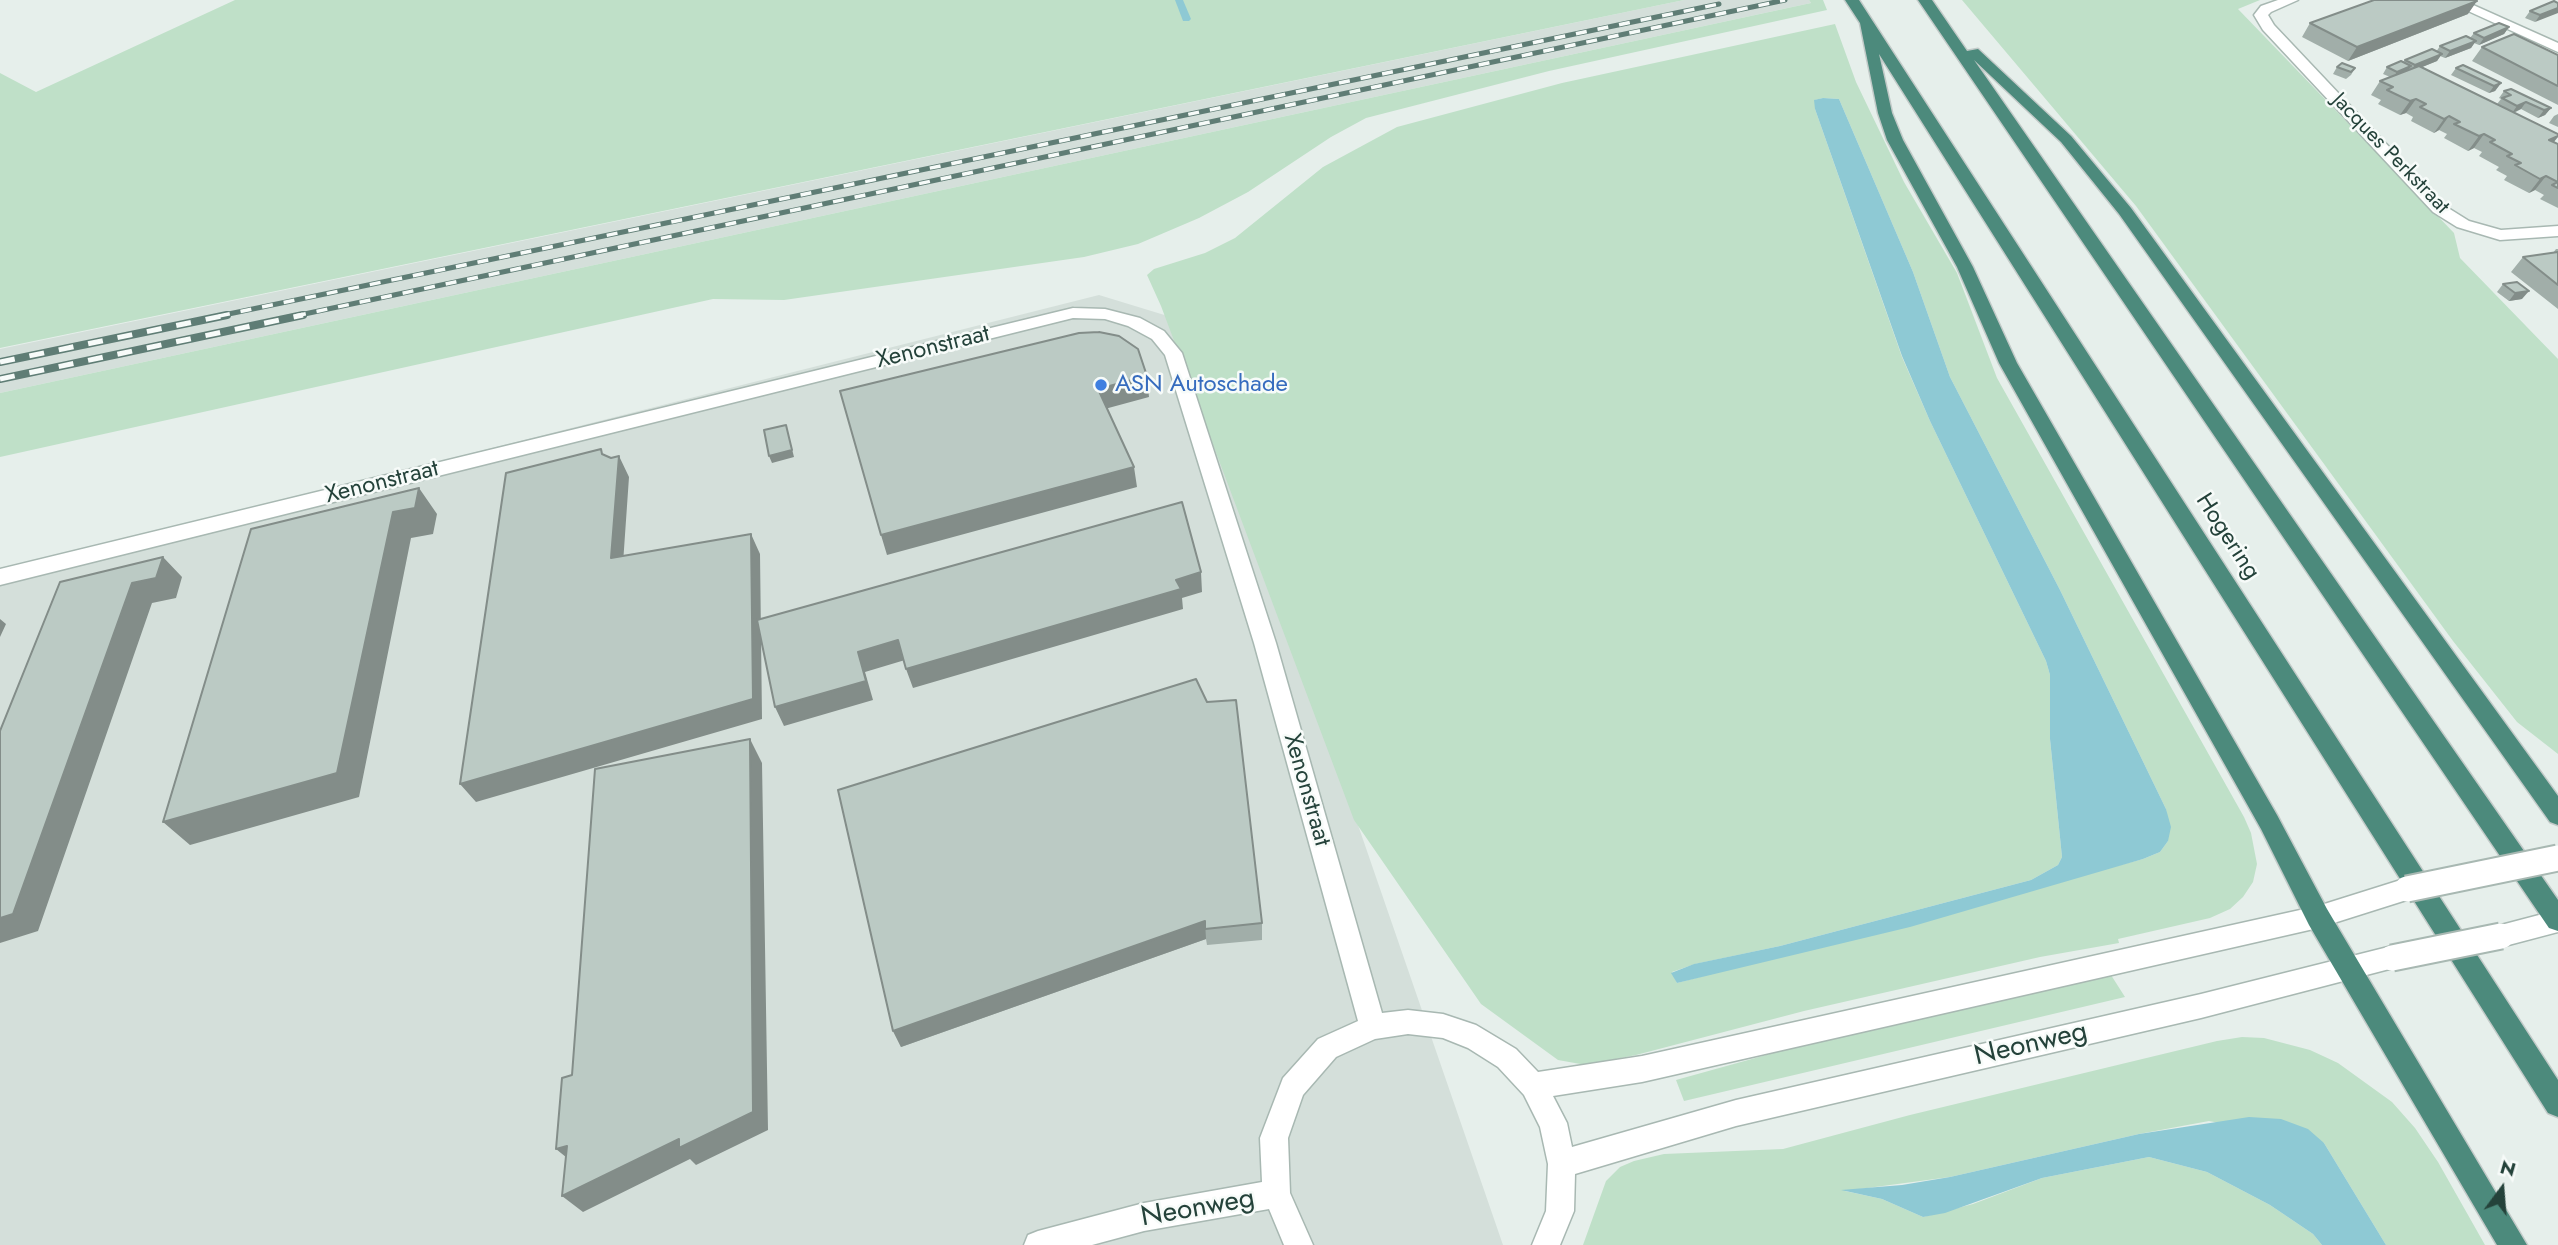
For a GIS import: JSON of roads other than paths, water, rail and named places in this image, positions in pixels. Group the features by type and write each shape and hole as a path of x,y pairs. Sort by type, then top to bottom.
{"highway":[{"name":"Hogering","path":"1852,0 2558,1104"},
{"path":"1925,0 2558,921"},
{"path":"1941,23 2066,139 2126,211 2558,815"},
{"path":"1866,24 1885,113 1895,140 1965,267 2008,363 2269,822 2318,918 2512,1245"}],"street":[{"name":"Jacques Perkstraat","path":"2291,0 2266,9 2260,15 2268,27 2439,209 2463,224 2500,235 2558,231"},
{"path":"2451,0 2558,48"},
{"name":"Xenonstraat","path":"0,577 1073,313 1105,314 1134,321 1158,335 1173,353 1265,643 1373,1027"},
{"path":"1532,1086 1642,1069 2318,918 2407,890 2558,858"},
{"name":"Neonweg","path":"1562,1164 1736,1113 2558,921"},
{"path":"1299,1245 1276,1194 1274,1138 1292,1087 1327,1048 1373,1027 1408,1022 1443,1027 1476,1038 1507,1058 1532,1086 1553,1123 1562,1164 1560,1212 1546,1245"},
{"name":"Neonweg","path":"1038,1245 1144,1217 1276,1194"}],"water":[{"path":"1839,99 1913,272 1950,377 2060,590 2166,809 2171,827 2168,841 2160,852 2143,859 1910,927 1677,983 1671,973 1694,964 1780,946 2031,880 2058,865 2062,857 2050,739 2050,675 2046,661 1930,421 1902,356 1815,109 1814,100"},
{"path":"2249,1117 2281,1119 2308,1129 2324,1143 2386,1245 2322,1245 2313,1234 2270,1205 2207,1172 2149,1157 2042,1178 1945,1213 1923,1217 1882,1199 1841,1190 1902,1185 1950,1177 2139,1134"}],"waterway":[{"path":"1179,0 1186,19"}],"railway":[{"path":"295,316 1785,0"},
{"path":"219,316 1719,4"},
{"path":"0,362 227,315"},
{"path":"0,379 303,315"}],"place":[{"name":"ASN Autoschade","path":"1101,385"}]}
